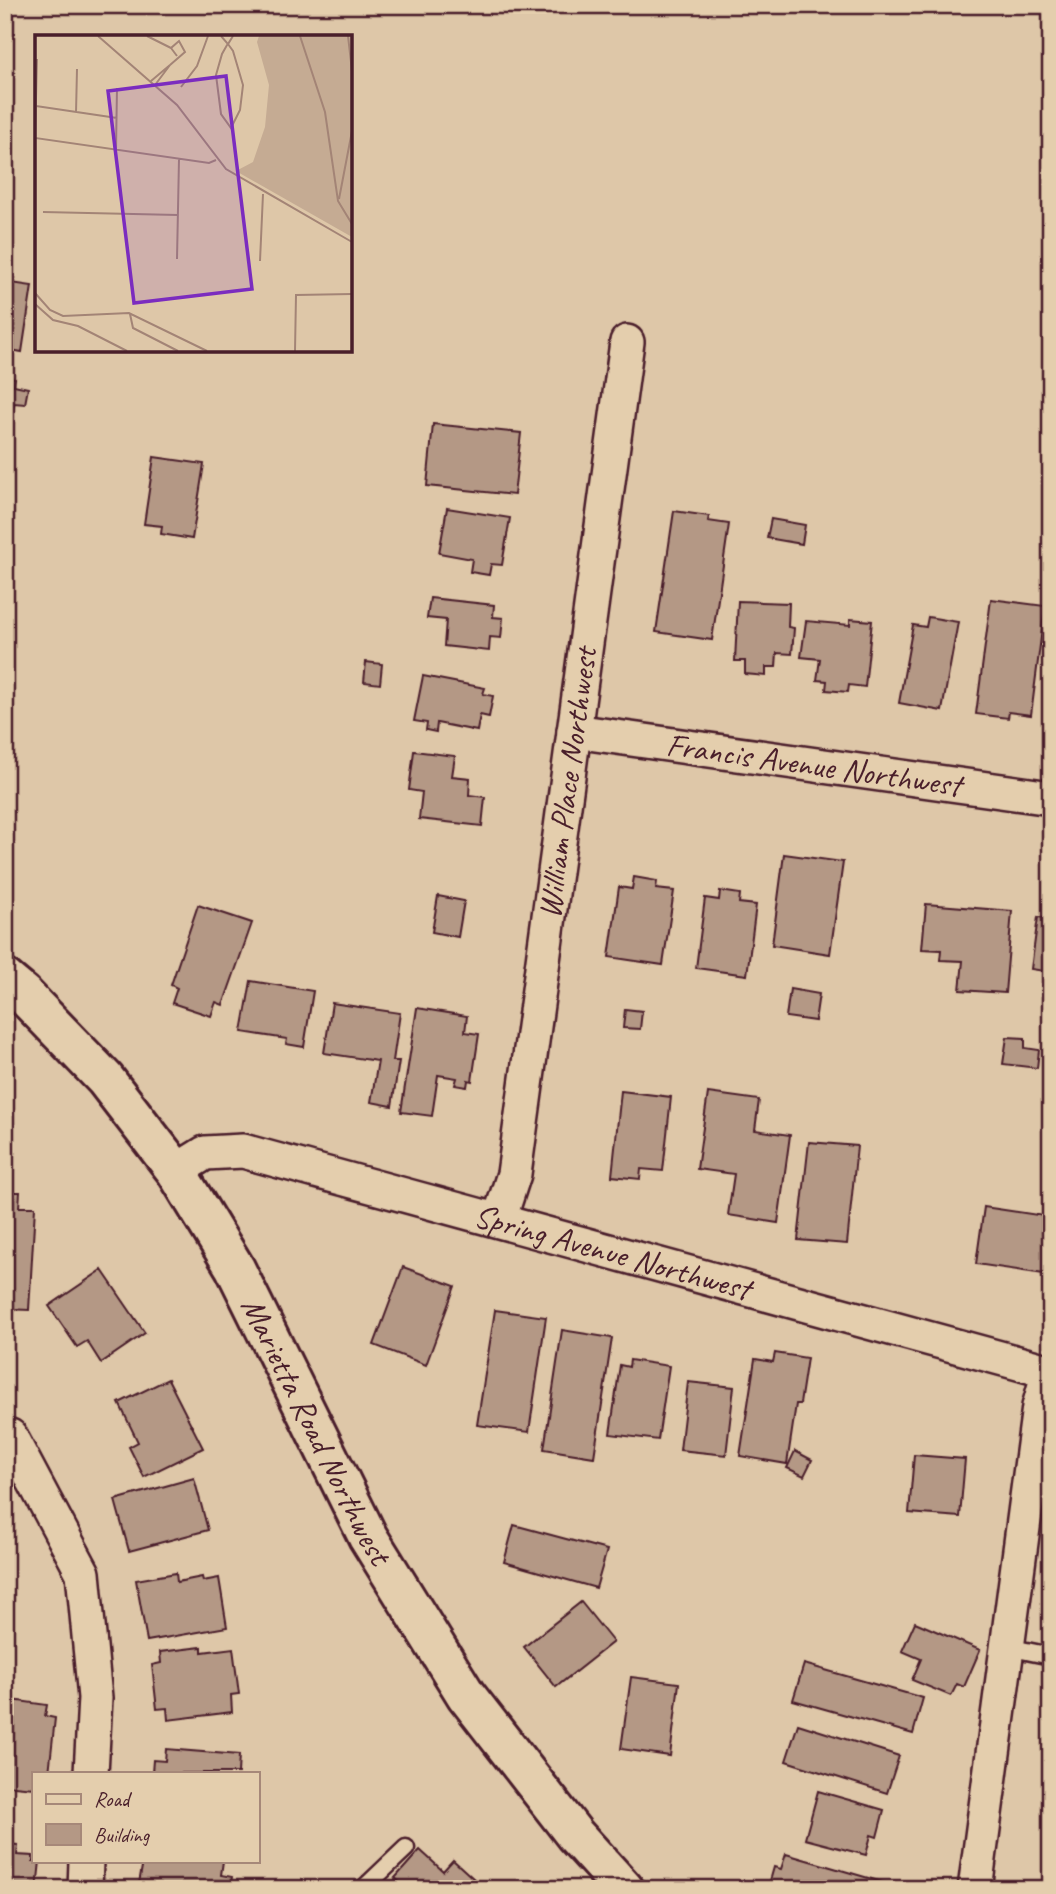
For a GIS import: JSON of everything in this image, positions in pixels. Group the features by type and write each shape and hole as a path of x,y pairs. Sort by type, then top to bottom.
{"main road":[{"name":"Marietta Road Northwest","path":"5,979 23,994 105,1079 176,1171 235,1268 368,1537 466,1695 575,1835 624,1889"}],"street":[{"name":"William Place Northwest","path":"499,1220 514,1174 627,342"},
{"name":"Francis Avenue Northwest","path":"574,731 1051,798"},
{"name":"Spring Avenue Northwest","path":"176,1171 205,1153 243,1151 1050,1372"},
{"path":"975,1889 1039,1406 1050,1372"},
{"path":"5,1442 10,1436 83,1573 95,1698 91,1772"},
{"path":"85,1889 86,1862"}],"lane":[{"path":"1007,1647 1051,1656"},
{"path":"363,1889 406,1848"}],"building":[{"path":"5,282 32,286 22,352 5,349"},
{"path":"5,376 15,378 14,385 28,388 25,404 14,403 7,443 5,443"},
{"path":"433,424 521,433 514,495 427,486"},
{"path":"154,457 204,464 192,539 161,534 162,526 144,524"},
{"path":"447,508 510,518 502,565 491,564 489,575 470,572 472,559 439,553"},
{"path":"674,511 709,516 708,521 729,524 712,640 656,632"},
{"path":"771,519 805,525 802,544 767,538"},
{"path":"430,598 494,605 493,617 503,618 501,638 490,637 489,651 444,646 446,620 427,618"},
{"path":"991,599 1045,606 1031,715 1009,712 1008,718 976,714"},
{"path":"738,601 789,603 788,627 794,628 792,654 777,653 776,667 766,667 766,676 745,674 745,661 735,661"},
{"path":"928,617 958,622 942,711 899,703 913,625 926,627"},
{"path":"850,619 872,621 865,687 849,685 848,692 826,690 827,681 817,680 820,659 801,657 806,621 850,625"},
{"path":"366,662 382,664 380,684 364,682"},
{"path":"423,676 485,688 483,694 493,696 489,717 480,715 477,731 437,723 436,732 426,730 427,723 414,721"},
{"path":"414,751 455,756 452,776 470,778 469,795 485,797 482,826 419,819 422,792 409,790"},
{"path":"784,854 843,862 830,954 772,945"},
{"path":"634,877 657,881 656,889 674,891 663,965 609,957 619,887 632,889"},
{"path":"720,891 740,894 739,903 756,905 747,975 696,968 705,898 719,900"},
{"path":"438,896 464,901 458,937 432,932"},
{"path":"926,904 1012,911 1005,993 960,990 963,961 940,960 941,950 922,949"},
{"path":"198,905 252,923 223,1005 216,1002 211,1016 172,1003 177,988 171,985"},
{"path":"1038,917 1051,919 1051,972 1031,969"},
{"path":"251,981 313,991 304,1047 286,1044 287,1039 242,1032"},
{"path":"790,989 819,994 815,1021 786,1017"},
{"path":"332,1003 400,1013 393,1061 399,1061 392,1106 371,1102 378,1061 324,1053"},
{"path":"417,1008 467,1016 465,1032 479,1034 472,1081 468,1080 467,1087 455,1085 457,1078 438,1075 432,1116 401,1112"},
{"path":"625,1009 642,1011 640,1029 623,1028"},
{"path":"1007,1037 1025,1038 1025,1048 1039,1050 1037,1068 1003,1064"},
{"path":"621,1091 671,1097 663,1171 641,1169 640,1179 612,1176"},
{"path":"708,1093 759,1100 755,1130 790,1135 778,1223 728,1215 734,1174 697,1169"},
{"path":"809,1142 857,1146 847,1244 798,1240"},
{"path":"5,1192 20,1192 19,1207 35,1207 29,1310 5,1309"},
{"path":"984,1207 1051,1217 1051,1275 976,1264"},
{"path":"403,1267 455,1286 426,1365 374,1345"},
{"path":"102,1270 145,1333 101,1363 87,1341 77,1347 49,1306"},
{"path":"495,1310 546,1317 529,1432 477,1425"},
{"path":"562,1330 612,1338 594,1457 544,1449"},
{"path":"775,1353 807,1358 800,1404 796,1404 787,1464 740,1456 755,1359 773,1362"},
{"path":"630,1360 669,1366 658,1440 610,1434 620,1365 629,1367"},
{"path":"168,1379 203,1448 144,1477 129,1447 138,1442 119,1403"},
{"path":"688,1382 734,1387 726,1455 680,1450"},
{"path":"795,1451 812,1460 804,1476 787,1468"},
{"path":"914,1455 965,1459 960,1517 909,1513"},
{"path":"194,1478 208,1530 129,1551 115,1500"},
{"path":"514,1525 607,1550 596,1588 504,1562"},
{"path":"176,1573 177,1582 202,1577 203,1581 219,1578 227,1627 147,1641 136,1580"},
{"path":"581,1602 613,1642 556,1687 524,1647"},
{"path":"915,1622 980,1650 964,1687 957,1684 951,1696 912,1680 921,1659 902,1651"},
{"path":"202,1647 202,1652 233,1648 239,1694 231,1695 232,1712 168,1720 167,1708 157,1709 152,1665 161,1663 160,1652"},
{"path":"804,1664 923,1698 913,1734 793,1700"},
{"path":"631,1677 679,1683 670,1756 621,1749"},
{"path":"5,1699 47,1705 45,1716 55,1718 49,1772 32,1772 32,1788 5,1785"},
{"path":"798,1724 899,1756 887,1793 786,1761"},
{"path":"166,1749 239,1755 238,1772 152,1772 153,1760 165,1761"},
{"path":"818,1791 884,1810 877,1837 871,1835 866,1855 805,1839"},
{"path":"5,1844 18,1845 17,1855 32,1856 32,1862 40,1862 37,1889 5,1889"},
{"path":"420,1850 443,1871 453,1860 485,1889 407,1889 395,1878"},
{"path":"786,1854 889,1884 888,1889 768,1888 774,1867 781,1869"},
{"path":"143,1862 223,1862 221,1875 232,1877 230,1889 138,1889"}]}
